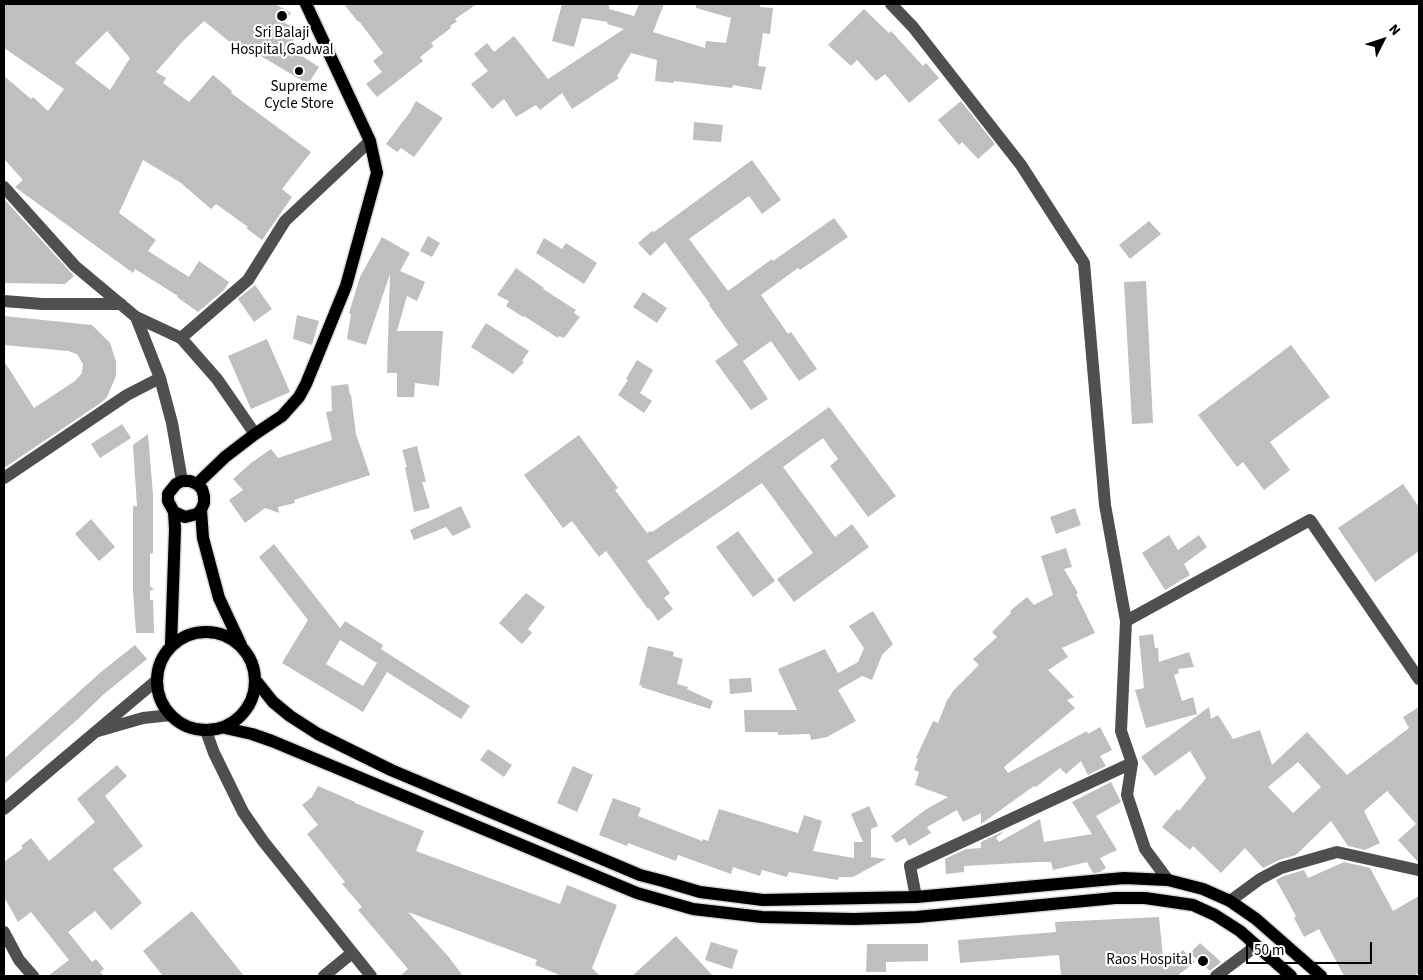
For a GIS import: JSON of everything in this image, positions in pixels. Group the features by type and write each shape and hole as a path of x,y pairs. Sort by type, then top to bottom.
{"main road":[{"path":"197,484 225,457 282,416 299,397 346,286 377,173 370,141 306,4"},
{"path":"172,645 175,529 174,512 168,501 168,494 176,484 182,481 190,481 202,489 204,496 202,510 203,538 218,598 242,646 253,662 257,682 252,701 241,717 225,728"},
{"path":"174,512 185,517 197,514 202,510"},
{"path":"242,646 226,635 206,631 187,635 172,645 160,661 156,680 160,699 171,715 187,727 206,731 225,728 272,741 637,892 693,909 762,918 854,919 917,917 1115,898 1145,898 1193,906 1215,915 1240,931 1291,976"},
{"path":"257,682 273,702 290,716 318,734 391,770 640,875 700,892 763,900 916,898 1124,878 1168,880 1204,889 1230,900 1264,926 1320,976"}],"street":[{"path":"891,4 913,27 1021,165 1084,264 1105,505 1126,621 1121,731 1132,764 1127,795 1145,849 1168,880"},
{"path":"181,338 248,280 285,221 370,141"},
{"path":"4,187 75,266 136,317 181,338 217,379 255,434"},
{"path":"4,301 42,304 120,304"},
{"path":"136,317 160,378 172,423 182,481"},
{"path":"4,478 127,395 160,378"},
{"path":"1126,621 1310,520 1419,679"},
{"path":"4,809 156,680"},
{"path":"93,733 143,718 171,715"},
{"path":"206,731 214,753 243,812 263,841 371,976"},
{"path":"916,898 910,866 1132,764"},
{"path":"1230,900 1260,879 1281,868 1337,852 1419,870"},
{"path":"4,932 18,960 33,976"},
{"path":"1216,976 1256,946"},
{"path":"324,976 352,953"}],"building":[{"path":"4,4 275,4 291,13 285,23 299,31 292,42 305,52 302,56 319,67 308,84 239,43 236,47 204,21 183,41 156,72 166,78 163,83 189,102 213,75 232,91 231,93 311,152 282,189 292,197 262,240 246,228 248,227 216,204 211,209 181,183 143,160 119,213 156,240 148,251 189,277 199,261 229,282 224,290 198,312 178,296 135,269 133,273 15,187 23,180 4,159 4,76 31,99 33,97 48,111 64,89 4,48","holes":["107,31 130,58 110,90 75,63"]},
{"path":"344,4 477,4 455,19 457,21 450,26 451,28 431,43 434,46 420,57 423,61 377,97 366,84 382,72 373,61 383,53"},
{"path":"562,4 609,5 609,9 634,16 639,4 664,4 653,32 705,48 706,41 726,43 731,18 696,8 696,4 760,4 760,7 773,8 770,34 763,33 758,66 766,67 761,90 733,85 732,88 674,81 674,83 655,81 657,60 631,53 617,76 619,78 572,109 562,93 540,110 536,105 516,117 504,99 492,109 471,84 488,71 474,54 487,43 494,52 514,36 548,79 624,29 607,24 608,22 582,18 574,47 552,41"},
{"path":"864,9 889,33 891,31 923,66 926,63 939,78 909,103 885,74 876,81 857,60 851,66 828,45"},
{"path":"416,101 443,118 414,157 401,148 397,152 386,144"},
{"path":"961,101 995,144 978,159 962,142 959,145 938,120"},
{"path":"694,122 723,125 721,142 693,140"},
{"path":"752,160 781,200 762,214 749,196 689,239 728,291 834,218 848,237 800,270 798,268 761,295 788,334 791,332 817,369 799,381 771,341 743,361 768,399 751,410 715,361 738,345 665,242 650,256 638,243"},
{"path":"4,199 74,276 65,284 4,283"},
{"path":"1149,221 1161,234 1130,259 1119,245"},
{"path":"428,236 440,243 432,257 420,251"},
{"path":"382,237 410,253 400,271 425,282 417,301 407,296 397,331 443,331 439,386 415,383 414,397 397,397 397,373 387,373 390,274 366,345 347,339 351,314 349,313 360,277"},
{"path":"544,238 562,249 566,243 597,263 584,284 536,253"},
{"path":"516,268 543,289 576,310 574,313 580,317 564,338 559,336 558,338 523,317 506,306 509,301 497,295"},
{"path":"1146,281 1153,423 1132,424 1124,282"},
{"path":"255,285 272,309 254,322 238,299"},
{"path":"643,292 667,308 657,323 633,307"},
{"path":"297,315 319,321 312,345 293,339"},
{"path":"4,316 92,325 110,343 116,361 116,376 107,397 102,402 4,468 4,361 34,408 75,381 82,373 83,364 77,354 68,351 4,345"},
{"path":"486,323 529,351 522,361 524,362 513,374 471,347"},
{"path":"267,339 290,392 251,409 228,356"},
{"path":"1291,345 1330,397 1270,442 1290,470 1264,490 1243,462 1237,467 1198,415"},
{"path":"637,360 653,370 640,393 652,401 644,413 618,395 628,380 626,379"},
{"path":"348,384 356,434 370,475 294,500 295,503 278,507 279,513 265,508 245,523 229,500 243,490 233,479 271,449 278,458 332,440 326,412 332,411 331,386"},
{"path":"829,407 896,496 868,517 830,466 838,459 823,438 783,467 835,537 852,524 869,547 794,602 777,579 813,553 762,483 647,561 670,593 664,598 673,609 658,621 606,551 599,557 572,521 563,528 524,475 579,435 618,488 615,490 647,533 652,532"},
{"path":"122,424 131,438 100,458 91,444"},
{"path":"148,434 153,495 153,553 150,554 150,586 154,590 150,590 150,600 153,600 154,633 136,633 133,590 133,506 137,506 133,445"},
{"path":"417,446 426,482 422,482 430,508 414,512 405,467 407,467 402,450"},
{"path":"1403,484 1419,507 1419,551 1375,582 1338,528"},
{"path":"461,506 471,527 453,536 446,527 414,540 410,530"},
{"path":"1075,508 1081,525 1056,534 1050,517"},
{"path":"91,519 115,547 99,561 75,534"},
{"path":"738,531 775,581 753,597 716,547"},
{"path":"1169,535 1178,550 1199,535 1207,547 1184,564 1190,575 1165,590 1142,553"},
{"path":"274,544 340,628 345,621 383,645 381,649 470,706 461,719 387,672 363,712 282,663 308,620 259,557","holes":["340,640 377,663 363,686 326,664"]},
{"path":"1066,548 1072,567 1064,569 1078,593 1076,594 1095,633 1062,648 1068,657 1048,670 1074,697 1067,700 1075,708 1004,767 1008,773 1087,731 1088,734 1100,727 1112,750 1100,756 1106,766 1088,775 1081,761 1066,774 1060,768 1036,787 1034,786 981,824 981,813 963,822 957,810 927,827 931,833 909,846 905,838 896,843 891,836 925,810 948,797 915,785 919,772 914,770 918,759 916,758 933,721 938,723 948,698 979,665 973,659 997,637 992,632 1011,613 1010,611 1027,597 1034,605 1053,595 1041,556"},
{"path":"526,593 545,607 528,629 532,633 522,644 499,623"},
{"path":"873,611 893,644 882,655 872,680 862,676 838,690 856,721 827,737 811,740 810,734 778,735 778,732 745,732 744,710 797,710 778,669 825,649 838,673 858,662 864,648 849,626"},
{"path":"1153,634 1155,648 1158,648 1159,662 1189,652 1194,667 1178,669 1179,673 1174,675 1182,701 1193,697 1197,714 1146,728 1135,690 1144,688 1139,636"},
{"path":"135,645 147,659 104,694 4,784 4,759 101,672"},
{"path":"648,646 674,652 673,656 683,659 677,684 688,687 687,689 713,701 710,709 639,685"},
{"path":"751,678 752,692 730,694 729,679"},
{"path":"1209,707 1211,719 1218,715 1233,739 1260,730 1272,765 1307,732 1347,775 1409,728 1403,717 1419,707 1419,862 1398,840 1416,824 1387,791 1364,811 1380,843 1365,850 1348,846 1331,821 1296,855 1279,860 1263,868 1245,848 1221,873 1193,846 1190,850 1162,827 1177,809 1179,811 1206,778 1190,751 1155,776 1141,757","holes":["1298,762 1321,787 1293,813 1268,787"]},
{"path":"488,749 512,765 504,777 480,760"},
{"path":"117,765 127,776 105,796 143,846 113,869 142,903 111,930 95,911 68,932 92,962 96,959 104,969 100,972 104,976 48,976 69,960 31,912 18,922 4,897 4,862 23,848 21,846 31,838 49,861 95,822 77,799"},
{"path":"573,766 593,775 577,812 557,803"},
{"path":"1111,782 1121,802 1096,816 1117,850 1100,858 1106,868 1100,872 1093,873 1087,862 1053,870 1051,862 1038,862 964,866 964,872 946,874 945,859 966,849 981,848 981,842 1004,831 996,838 999,842 1040,819 1044,842 1092,834 1072,802"},
{"path":"318,786 424,831 416,851 560,904 567,885 617,905 592,968 600,976 562,976 535,965 537,960 408,912 448,956 463,976 400,976 408,969 358,910 362,907 342,884 345,882 307,834 318,825 302,805 312,797"},
{"path":"613,798 641,808 638,816 702,841 703,839 708,841 719,809 798,833 804,815 822,821 813,851 854,858 854,842 863,842 851,814 869,806 878,826 871,829 871,857 886,859 853,877 839,877 838,880 789,872 787,877 762,870 760,876 733,867 731,874 678,855 676,861 628,843 627,846 599,835"},
{"path":"1344,862 1370,868 1393,911 1419,896 1419,972 1414,976 1344,976 1319,929 1304,937 1294,918 1296,916 1276,880 1304,870 1308,878"},
{"path":"192,911 244,976 163,976 143,951"},
{"path":"1159,917 1164,967 1183,950 1195,962 1177,976 1061,976 1059,955 960,963 958,940 1056,932 1055,922"},
{"path":"676,936 713,976 632,976"},
{"path":"711,942 738,950 732,969 705,960"},
{"path":"1200,943 1221,962 1210,971 1190,953"},
{"path":"867,944 928,944 928,961 886,962 886,972 866,972"}],"place":[{"name":"Sri Balaji Hospital,Gadwal","path":"282,16"},
{"name":"Supreme Cycle Store","path":"299,71"},
{"name":"Raos Hospital","path":"1203,961"}]}
